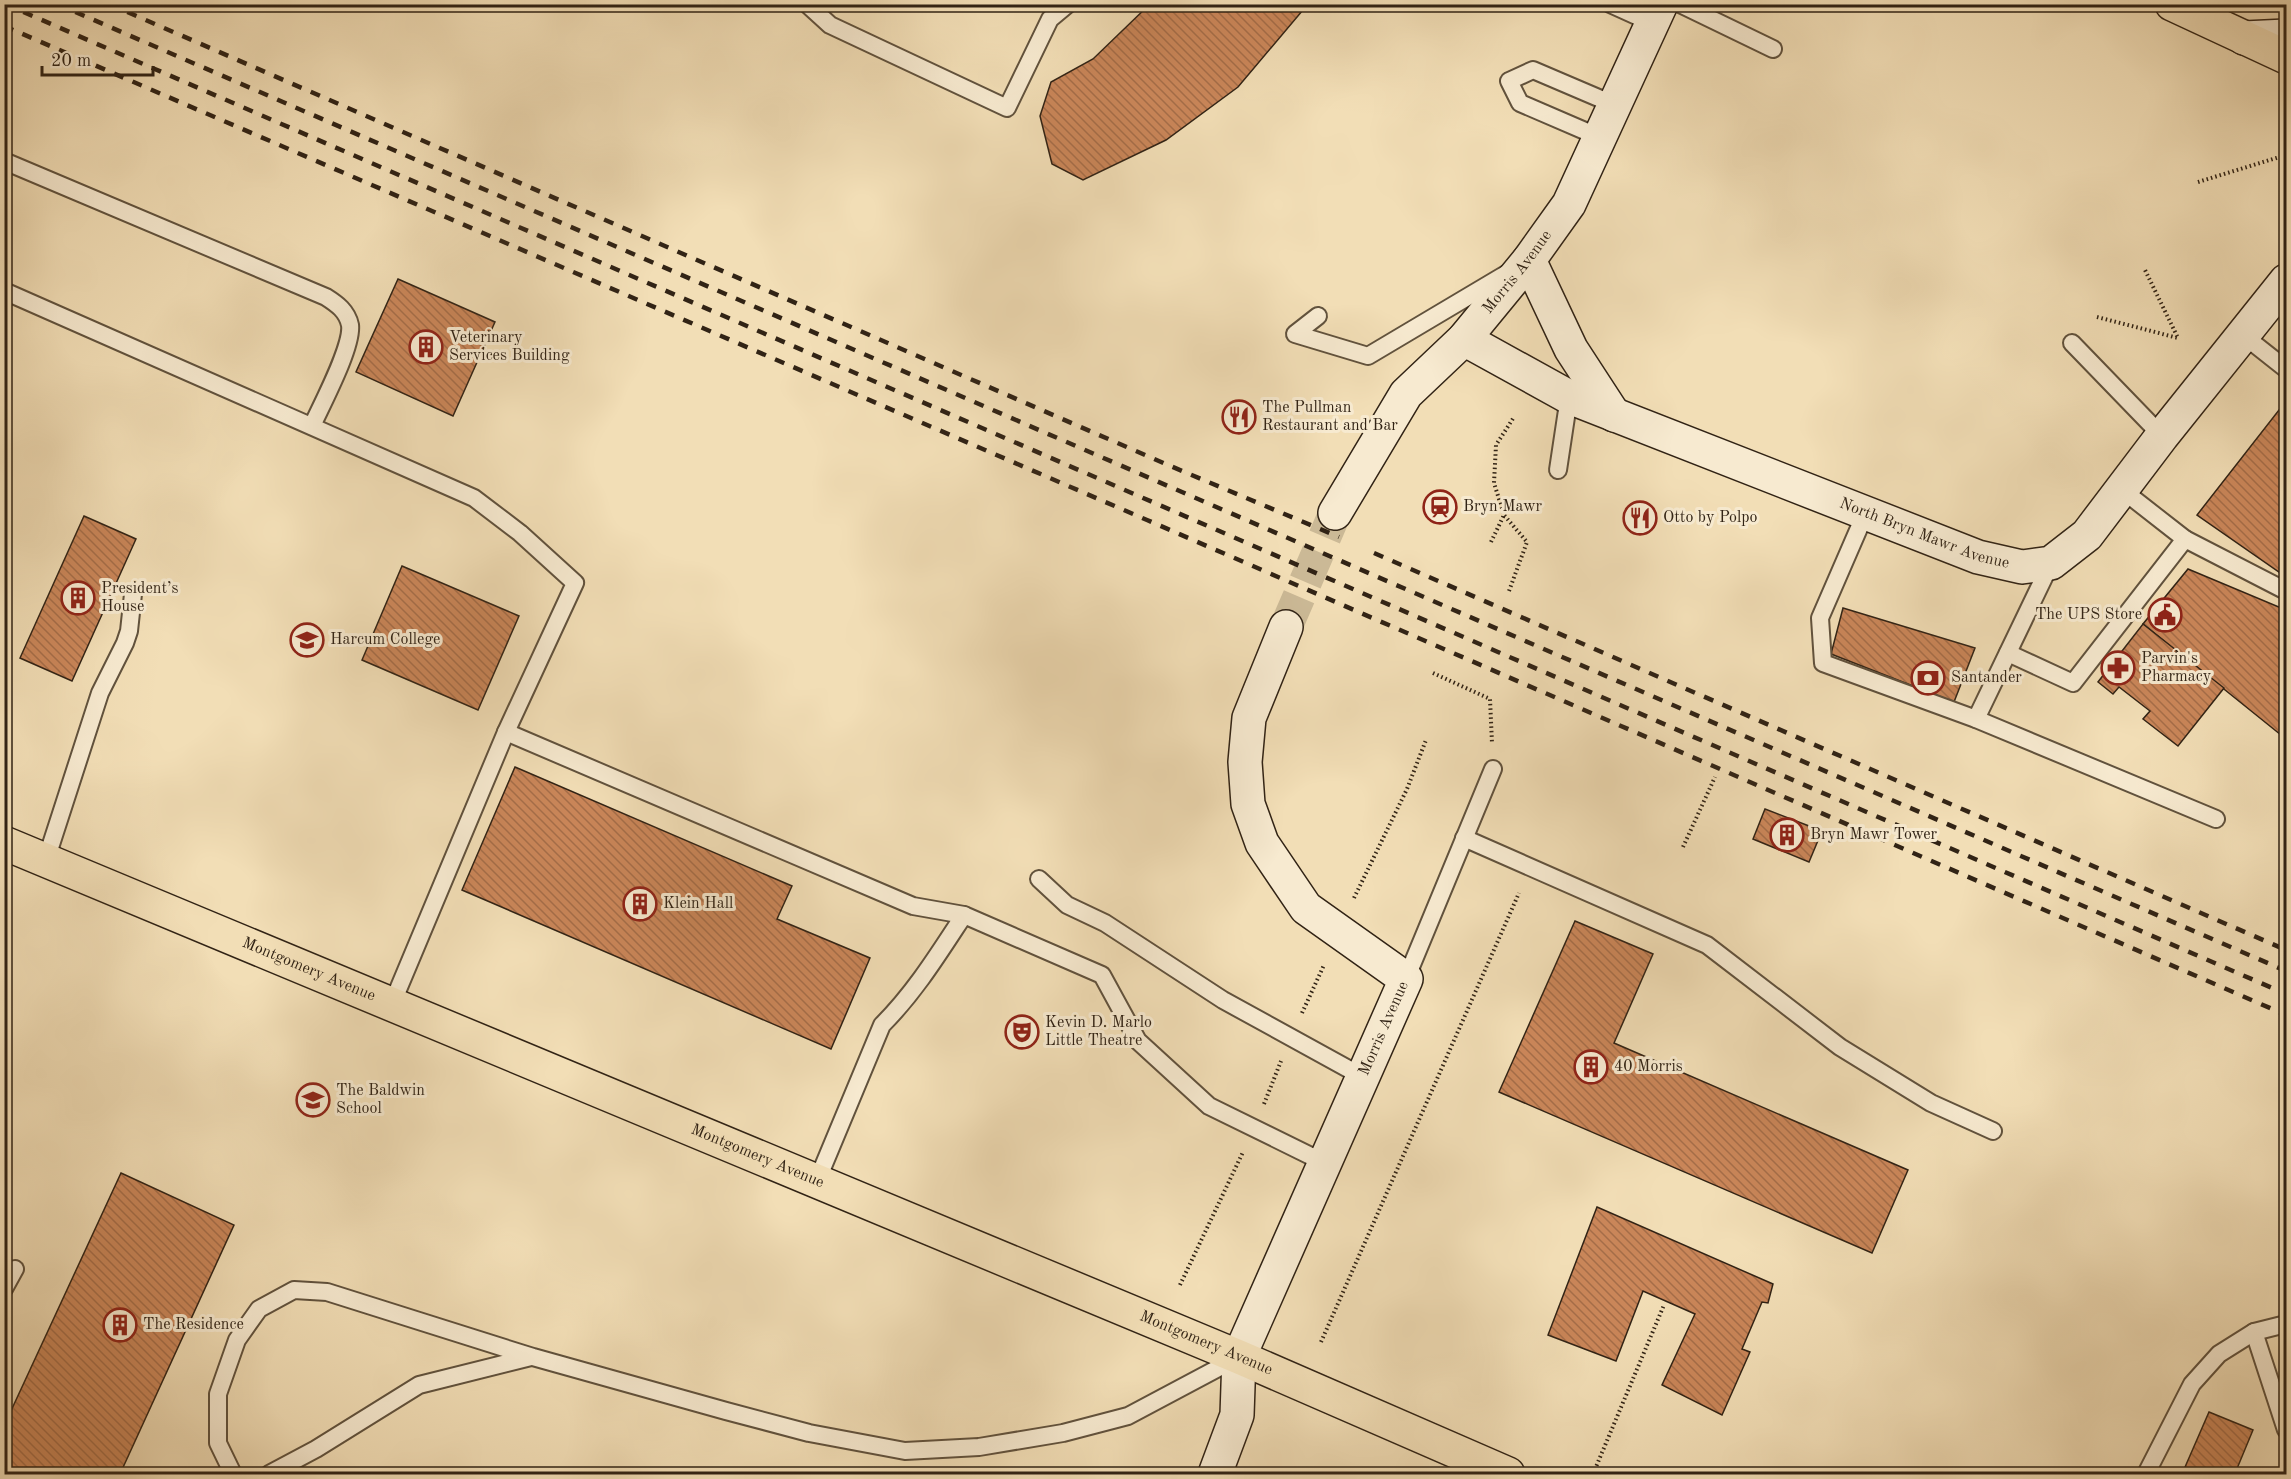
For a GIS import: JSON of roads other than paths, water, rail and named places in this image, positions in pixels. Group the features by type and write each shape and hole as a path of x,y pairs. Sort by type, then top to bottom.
{"main road":[{"path":"2172,4 2286,57"},
{"name":"Montgomery Avenue","path":"4,843 1239,1357 1475,1468 1508,1474"}],"street":[{"name":"Morris Avenue","path":"1335,513 1406,394 1464,339 1529,260 1569,204 1657,14"},
{"path":"2244,38 2286,36"},
{"path":"1529,260 1570,350 1614,415"},
{"path":"2051,563 2087,534 2286,281"},
{"name":"North Bryn Mawr Avenue","path":"1464,339 1569,397 1978,557 2022,567 2051,563"},
{"name":"Morris Avenue","path":"1215,1474 1237,1414 1239,1357 1407,978 1306,908 1262,843 1248,804 1245,762 1249,718 1286,627"}],"lane":[{"path":"807,4 830,24 1007,108 1050,19 1068,4"},
{"path":"1610,4 1657,14"},
{"path":"1680,4 1773,49"},
{"path":"1599,137 1520,103 1509,81 1533,70 1615,105"},
{"path":"4,160 326,297 343,309 350,324 349,343 312,426"},
{"path":"1318,316 1295,334 1368,356 1529,260"},
{"path":"4,291 474,498 520,533 575,583 507,732 392,1004"},
{"path":"2243,335 2286,369"},
{"path":"2072,343 2162,436"},
{"path":"1558,470 1569,397"},
{"path":"2121,489 2185,539 2286,591"},
{"path":"1866,512 1820,618 1823,663 1976,719 2216,819"},
{"path":"2008,653 2073,682 2185,539"},
{"path":"1976,719 2051,563"},
{"path":"46,860 100,693 129,631 132,594"},
{"path":"507,732 913,906 964,915 1102,975 1138,1041 1209,1106 1325,1163"},
{"path":"1407,978 1493,769"},
{"path":"1464,838 1707,945 1840,1047 1930,1103 1993,1131"},
{"path":"1039,879 1067,905 1105,923 1223,1000 1363,1077"},
{"path":"817,1181 882,1025 902,1005 964,915"},
{"path":"4,1289 15,1269"},
{"path":"233,1474 218,1443 218,1394 237,1340 259,1309 294,1290 327,1292 533,1357 810,1433 905,1451 979,1447 1063,1433 1128,1416 1239,1357"},
{"path":"2146,1474 2192,1384 2219,1354 2254,1332 2286,1324"},
{"path":"2254,1332 2286,1430"},
{"path":"269,1474 316,1449 419,1386 533,1357"}],"tunnel":[{"path":"1286,627 1335,513"}],"railway":[{"path":"5,4 2286,994"},
{"path":"57,4 2286,971"},
{"path":"109,4 1168,465 1339,537"},
{"path":"4,26 2286,1015"},
{"path":"1374,553 2286,950"}],"place":[{"name":"Veterinary Services Building","path":"426,347"},
{"name":"The Pullman Restaurant and Bar","path":"1239,417"},
{"name":"Bryn Mawr","path":"1440,507"},
{"name":"Otto by Polpo","path":"1640,518"},
{"name":"President’s House","path":"78,598"},
{"name":"The UPS Store","path":"2165,615"},
{"name":"Harcum College","path":"307,640"},
{"name":"Parvin's Pharmacy","path":"2118,668"},
{"name":"Santander","path":"1928,678"},
{"name":"Bryn Mawr Tower","path":"1787,835"},
{"name":"Klein Hall","path":"640,904"},
{"name":"Kevin D. Marlo Little Theatre","path":"1022,1032"},
{"name":"40 Morris","path":"1591,1067"},
{"name":"The Baldwin School","path":"313,1100"},
{"name":"The Residence","path":"120,1325"}]}
